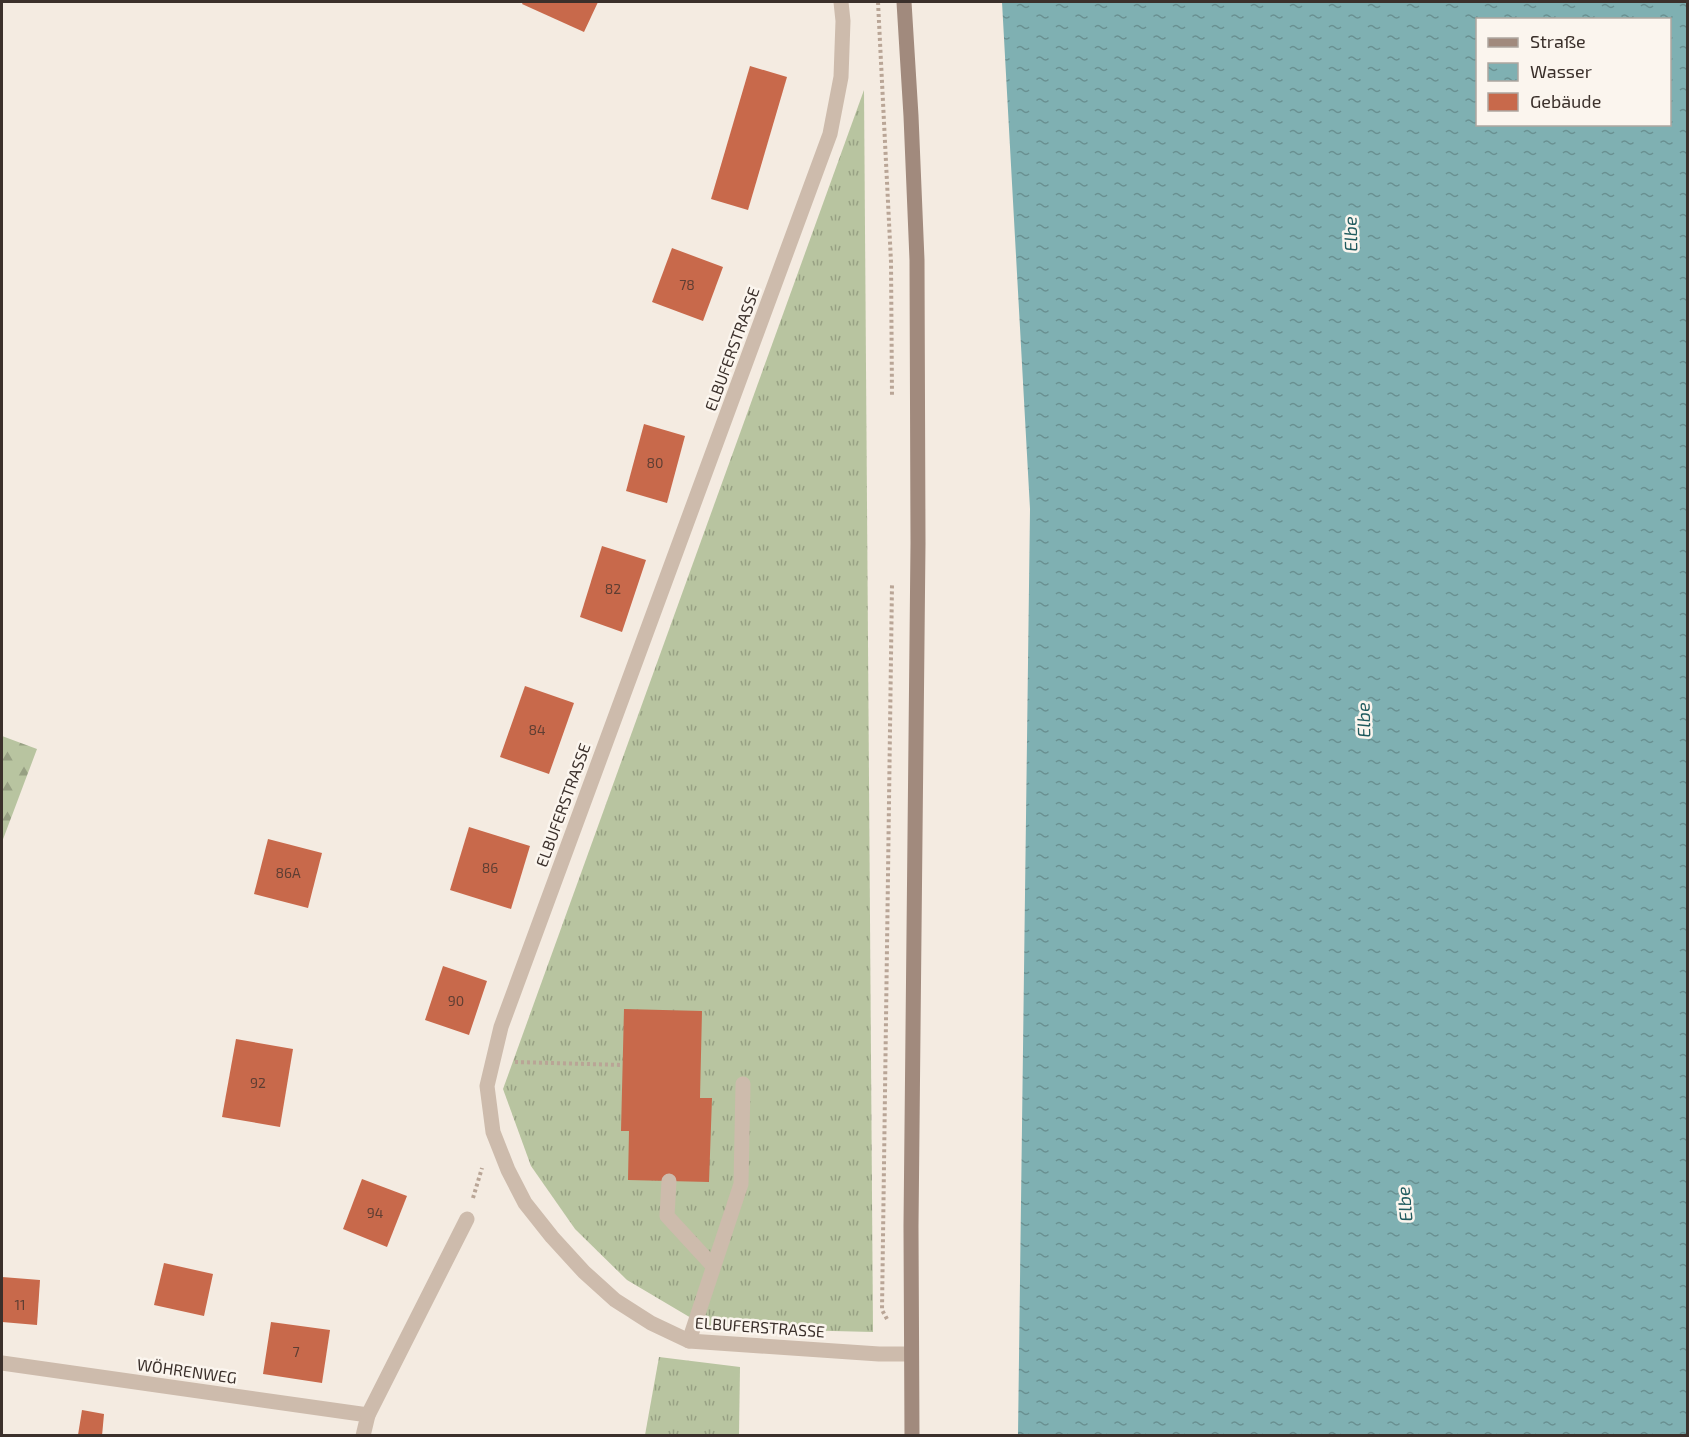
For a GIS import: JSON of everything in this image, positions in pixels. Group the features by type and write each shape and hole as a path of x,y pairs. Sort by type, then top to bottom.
{"street":[{"name":"ELBUFERSTRASSE","path":"841,2 843,21 841,78 830,134 501,1028 487,1086 493,1132 508,1170 525,1203 584,1272 615,1300 651,1323 689,1341 879,1354 911,1354"},
{"path":"904,2 917,283 918,543 911,1214 912,1436"},
{"path":"689,1341 741,1184 742,1084"},
{"path":"669,1181 667,1216 713,1266"},
{"path":"363,1436 368,1415 467,1219"},
{"name":"WÖHRENWEG","path":"2,1363 368,1415"}],"path":[{"path":"878,2 891,262 892,402"},
{"path":"888,1319 882,1310 892,577"},
{"path":"493,1061 622,1065"},
{"path":"467,1219 493,1132"}],"green space":[{"path":"864,90 873,1332 708,1328 627,1280 575,1229 531,1166 503,1089"},
{"path":"2,736 37,749 2,842"},
{"path":"659,1357 740,1367 739,1435 645,1435"}],"water":[{"name":"Elbe","path":"1002,2 1687,2 1687,1435 1018,1435 1030,509"}],"building":[{"path":"523,2 598,2 584,32 522,4"},
{"path":"750,66 787,77 748,210 711,199"},
{"path":"672,248 723,267 703,321 652,302"},
{"path":"644,424 685,436 667,503 626,491"},
{"path":"602,546 646,560 622,632 580,617"},
{"path":"525,686 574,703 549,774 500,757"},
{"path":"469,827 530,846 511,909 450,890"},
{"path":"268,839 322,853 308,908 254,894"},
{"path":"443,966 487,981 469,1035 425,1020"},
{"path":"624,1009 702,1011 700,1098 712,1098 709,1182 628,1180 629,1131 621,1131"},
{"path":"236,1039 293,1049 280,1127 222,1117"},
{"path":"362,1179 407,1196 387,1247 343,1229"},
{"path":"164,1263 213,1274 204,1316 154,1305"},
{"path":"2,1277 40,1280 37,1325 2,1322"},
{"path":"271,1322 330,1330 322,1383 263,1374"},
{"path":"82,1410 104,1414 102,1436 78,1435"}]}
